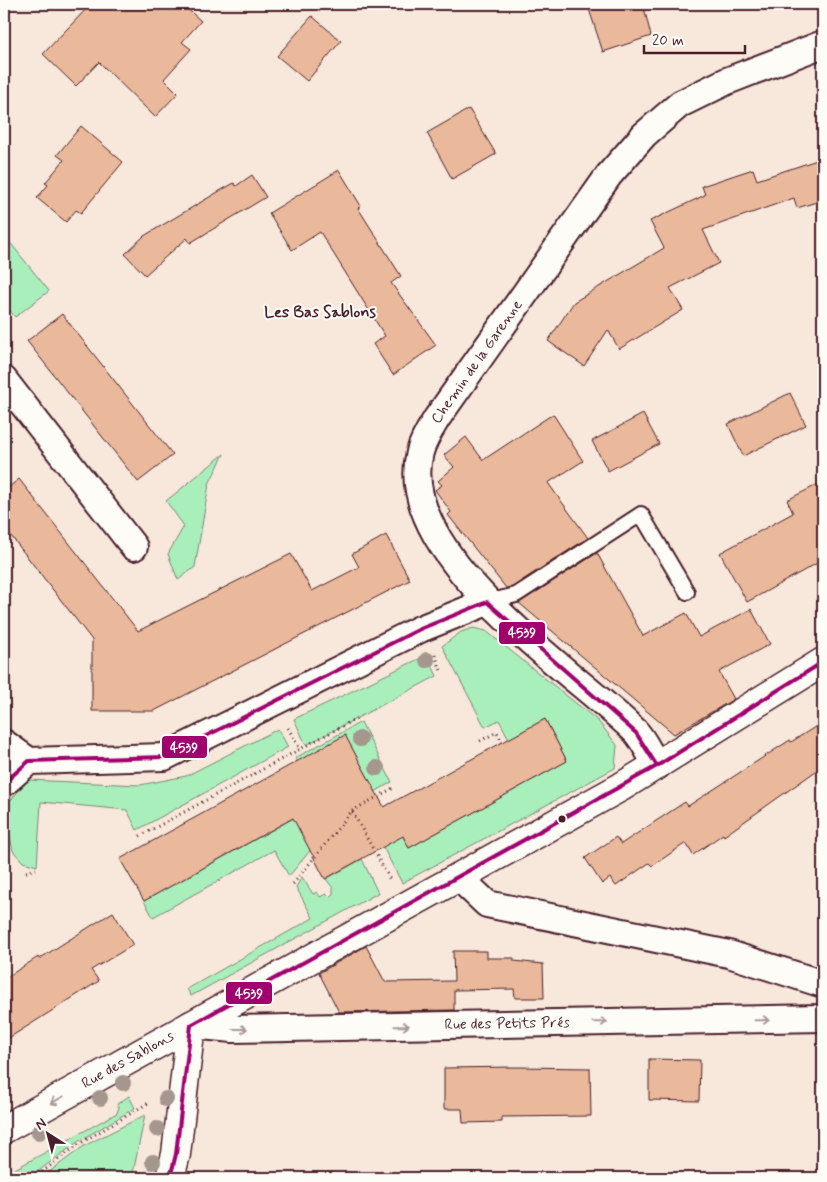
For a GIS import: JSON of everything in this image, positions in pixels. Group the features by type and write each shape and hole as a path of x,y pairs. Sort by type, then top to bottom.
{"street":[{"name":"Chemin de la Garenne","path":"657,766 636,733 487,602 447,552 425,514 417,484 420,451 437,418 609,176 644,135 680,104 719,85 823,44"},
{"path":"4,380 134,546"},
{"path":"4,743 29,761 164,756 420,629 487,602"},
{"name":"Rue des Sablons","path":"4,1129 657,766 823,662"},
{"path":"4,783 29,761"},
{"path":"463,875 468,886 487,904 729,954 823,984"},
{"name":"Rue des Petits Prés","path":"191,1025 232,1029 823,1018"},
{"path":"170,1178 176,1154 191,1025"}],"lane":[{"path":"487,602 516,595 641,514 686,592"}],"path":[{"path":"433,652 442,673"},
{"path":"140,836 359,717"},
{"path":"480,741 497,732 502,742"},
{"path":"293,884 352,811 395,787"},
{"path":"352,811 405,907"},
{"path":"26,872 36,869"},
{"path":"34,1178 79,1144 150,1103 153,1075 143,1051"}],"green space":[{"path":"4,235 49,291 15,317 4,303"},
{"path":"224,454 209,484 195,567 178,580 168,554 184,526 166,501"},
{"path":"473,628 486,631 598,721 617,745 615,768 402,883 367,817 386,806 409,848 567,761 545,719 509,739 499,720 485,727 442,646 461,632"},
{"path":"427,655 437,676 306,745 294,719"},
{"path":"361,722 392,782 344,810 289,876 274,850 153,917 144,901 368,777 345,736 298,762 295,758"},
{"path":"278,729 288,747 137,830 127,810 41,802 37,866 23,862 13,851 4,808 28,780 140,785 186,776"},
{"path":"362,859 378,893 191,996 187,989 313,918 296,887 302,877 313,894 317,892 320,897 326,894 329,897 333,894 333,888 326,879"},
{"path":"129,1096 135,1108 79,1141 29,1178 4,1178 4,1175 117,1113 119,1107 117,1104"},
{"path":"145,1115 132,1178 41,1178 84,1146"}],"building":[{"path":"91,4 182,4 201,21 182,42 191,49 164,79 178,93 155,117 99,62 76,86 43,54"},
{"path":"605,4 643,4 651,36 603,52 589,9"},
{"path":"312,16 341,41 307,81 277,56"},
{"path":"469,109 496,154 452,179 427,133"},
{"path":"81,126 123,162 81,213 76,210 66,222 37,198 48,185 45,183 64,160 57,155"},
{"path":"823,158 823,200 797,208 794,198 703,230 719,263 670,288 683,310 619,349 608,330 584,366 548,341 574,302 664,248 650,221 705,195 702,186 753,169 757,180"},
{"path":"339,170 361,206 358,208 401,276 391,283 436,345 393,375 373,344 385,336 320,232 292,250 269,213"},
{"path":"252,175 266,197 190,243 187,238 145,275 125,254 144,236 218,192 234,183 236,186"},
{"path":"62,314 173,455 138,482 27,341"},
{"path":"790,393 806,425 743,456 728,424"},
{"path":"553,414 583,461 548,483 588,538 512,587 506,588 448,515 451,512 435,490 442,485 438,481 454,467 444,455 466,437 483,460"},
{"path":"643,414 659,444 608,471 592,441"},
{"path":"19,479 138,631 291,554 312,591 359,567 352,554 386,535 410,580 154,711 92,711 92,640 4,527 4,491"},
{"path":"823,482 823,560 747,602 720,553 793,513 787,500"},
{"path":"597,553 643,636 686,613 699,637 751,609 770,644 719,672 734,699 674,734 519,603"},
{"path":"545,719 567,761 409,848 403,836 325,879 293,818 144,901 120,859 345,735 384,807"},
{"path":"823,722 823,766 724,836 723,834 693,855 686,843 652,866 649,863 616,886 610,878 602,884 585,858 616,837 621,844 685,802 688,806 790,740 791,742"},
{"path":"113,912 133,945 91,970 99,981 4,1041 4,979"},
{"path":"366,946 385,982 454,981 453,951 487,951 487,958 514,958 514,961 543,964 544,998 515,998 514,989 454,990 454,1010 339,1012 319,973"},
{"path":"649,1059 700,1060 699,1101 649,1100"},
{"path":"444,1068 590,1068 591,1116 502,1117 502,1122 463,1123 462,1109 444,1109"}],"transit line":[{"name":"4539","path":"4,783 29,761 164,757 420,629 487,602 636,733 657,766"},
{"name":"4539","path":"170,1178 176,1154 191,1025 657,766 823,662"}],"district":[{"name":"Les Bas Sablons","path":"320,312"}]}
